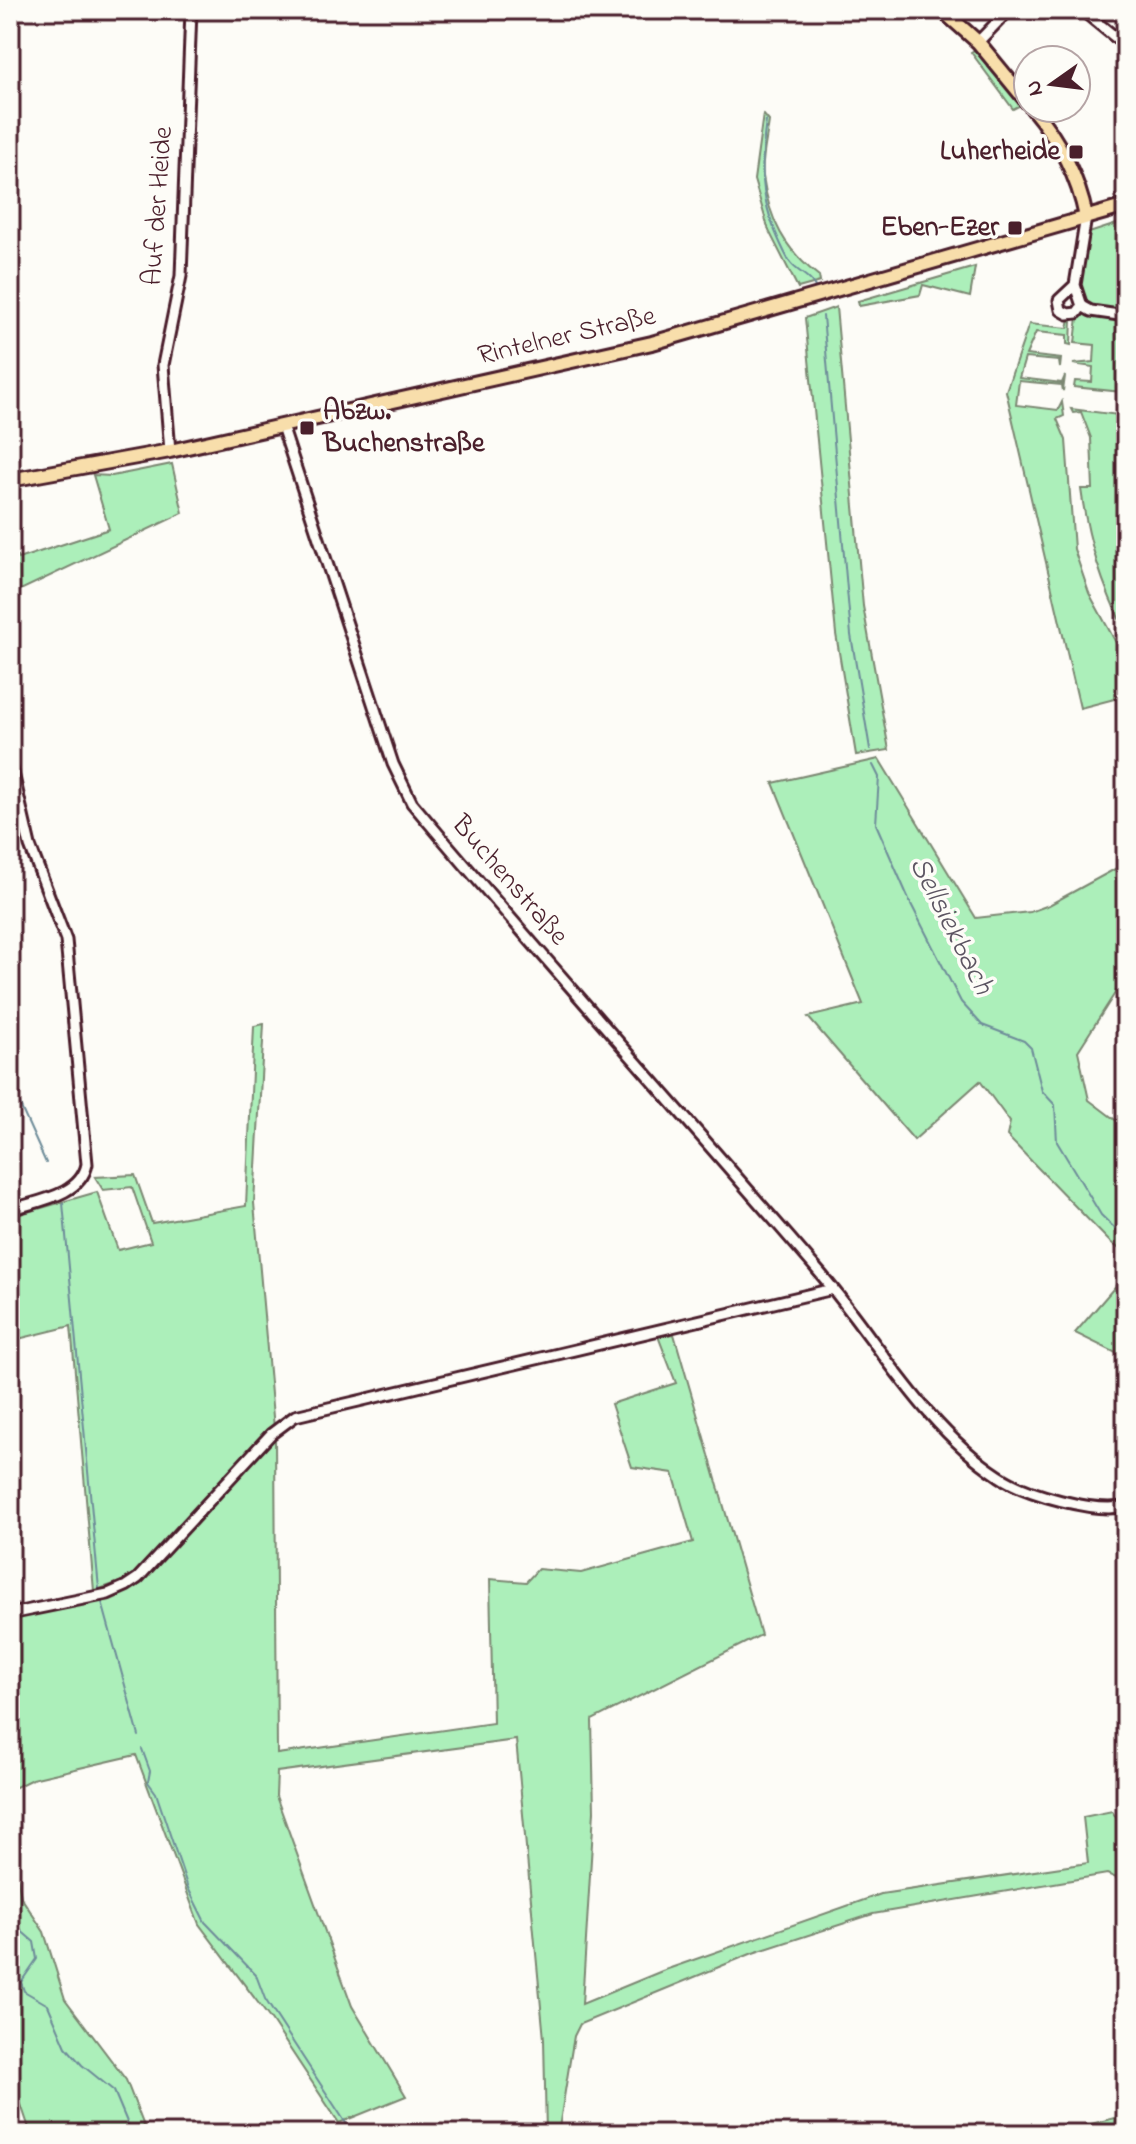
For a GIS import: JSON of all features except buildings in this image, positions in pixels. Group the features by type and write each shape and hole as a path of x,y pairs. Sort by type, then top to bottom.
{"main road":[{"path":"942,10 978,42 1012,83"},
{"path":"1043,124 1061,150 1081,195 1086,217"},
{"name":"Rintelner Straße","path":"10,480 170,451 712,328 1126,206"}],"street":[{"name":"Auf der Heide","path":"170,451 163,365 181,276 191,10"},
{"path":"978,42 1009,10"},
{"path":"1082,10 1126,46"},
{"path":"1075,285 1059,300 1061,310 1068,314 1077,313 1082,306 1082,298 1075,285 1086,217"},
{"path":"1082,306 1091,311 1126,316"},
{"name":"Buchenstraße","path":"282,426 404,791 833,1289 927,1412 999,1476 1034,1491 1093,1507 1126,1506"},
{"path":"10,760 22,823 66,940 87,1164 83,1176 70,1189 10,1210"},
{"path":"10,1614 108,1594 138,1578 271,1434 295,1416 833,1289"}],"green space":[{"path":"976,49 1012,94 1012,108 971,52"},
{"path":"763,114 769,121 763,170 774,220 788,245 819,276 820,282 798,288 769,231 754,180"},
{"path":"1126,221 1126,633 1097,563 1084,508 1081,489 1093,489 1091,438 1081,412 1073,413 1071,409 1118,415 1122,392 1074,387 1075,381 1092,382 1093,367 1073,364 1094,362 1095,345 1075,343 1078,317 1085,314 1080,286 1089,233"},
{"path":"975,267 970,297 923,285 920,295 859,306 858,301"},
{"path":"836,307 863,606 889,750 856,755 836,634 805,318"},
{"path":"1070,319 1071,345 1067,344 1067,335 1036,332 1026,355 1061,359 1060,368 1059,361 1025,358 1019,378 1062,383 1065,376 1063,391 1062,385 1019,381 1016,405 1058,410 1062,402 1064,416 1057,419 1066,440 1074,549 1089,593 1126,661 1126,696 1080,708 1006,391 1029,324 1068,328"},
{"path":"172,464 183,513 10,595 10,542 18,559 109,529 93,475 112,476"},
{"path":"879,759 976,918 1030,912 1049,905 1126,863 1126,976 1078,1051 1089,1100 1126,1128 1126,1254 1109,1241 1007,1136 1010,1122 980,1081 914,1140 808,1017 863,1004 773,783"},
{"path":"264,1024 254,1203 274,1428 131,1578 94,1591 71,1326 10,1341 10,1217 97,1192 118,1250 151,1242 132,1187 103,1190 95,1177 135,1175 152,1223 246,1206 254,1026"},
{"path":"1126,1274 1126,1358 1075,1333"},
{"path":"674,1334 761,1635 592,1720 594,1811 582,2004 662,1971 881,1894 1088,1863 1083,1817 1112,1811 1126,1833 1126,1882 1107,1874 873,1914 753,1953 580,2024 574,2036 558,2134 546,2134 544,2039 516,1740 277,1772 276,1796 352,2006 406,2096 339,2123 271,2020 199,1924 136,1755 32,1779 10,1790 10,1617 131,1588 139,1583 275,1438 277,1754 493,1723 490,1579 526,1582 538,1569 581,1573 693,1542 673,1473 632,1467 611,1404 676,1383 658,1336"},
{"path":"10,1834 21,1897 44,1932 65,1999 126,2080 147,2134 31,2134 10,2072"},
{"path":"1126,2115 1126,2134 1052,2134"}],"waterway":[{"name":"Sellsiekbach","path":"766,121 762,160 764,193 773,226 789,261 815,287"},
{"name":"Sellsiekbach","path":"823,316 851,635 870,749"},
{"name":"Sellsiekbach","path":"873,765 879,777 876,824 911,904 961,1002 982,1025 1024,1041 1031,1048 1042,1091 1055,1105 1057,1142 1101,1215 1126,1239"},
{"path":"10,1083 46,1163"},
{"path":"63,1203 99,1589"},
{"path":"102,1602 139,1736"},
{"path":"142,1749 150,1771 148,1782 156,1793 188,1888 205,1922 256,1975 265,1999 353,2134"},
{"path":"10,1931 19,1929 34,1942 37,1959 21,1982 24,1991 48,2005 66,2047 82,2065 114,2091 132,2134"}],"place":[{"name":"Luherheide","path":"1076,152"},
{"name":"Eben-Ezer","path":"1015,228"},
{"name":"Abzw. Buchenstraße","path":"307,428"}]}
